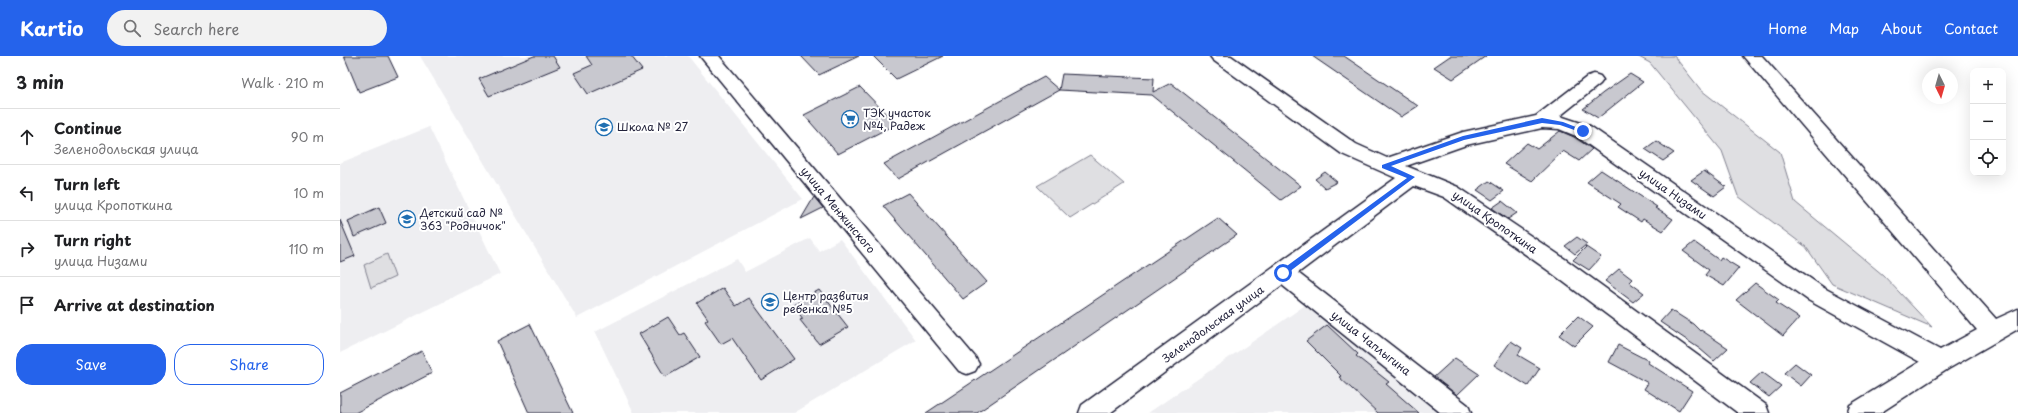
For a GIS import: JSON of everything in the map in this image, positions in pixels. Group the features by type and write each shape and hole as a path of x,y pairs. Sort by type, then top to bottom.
{"street":[{"name":"улица Менжинского","path":"709,56 967,364"},
{"name":"улица Кропоткина","path":"1219,56 1349,149 1384,166 1451,192 1557,265 1757,413"},
{"path":"1752,56 1993,332"},
{"path":"1542,120 1594,80"},
{"name":"улица Низами","path":"1384,166 1463,139 1542,120 1561,123 1583,131 1816,294 1940,362"},
{"name":"Зеленодольская улица","path":"1091,413 1412,177"},
{"name":"улица Чаплыгина","path":"1283,273 1459,413"},
{"path":"1859,413 1940,362 2018,318"}],"shaded area":[{"name":"Школа № 27","path":"420,56 688,56 803,199 577,318"},
{"path":"1637,56 1674,56 1701,90 1780,152 1795,202 1883,275 1932,327 1832,284 1806,247 1738,196 1722,151 1650,63"},
{"name":"Детский сад № 363 \"Родничок\"","path":"429,127 500,274 340,353 340,163"},
{"path":"1090,155 1124,184 1070,218 1037,186"},
{"name":"Центр развития ребенка №5","path":"810,238 819,251 840,239 916,340 794,413 634,413 595,332 737,259 745,272"},
{"path":"387,254 395,277 371,288 364,265"},
{"path":"1311,301 1451,413 1148,413 1271,329"}],"building":[{"path":"344,56 388,56 398,77 359,92"},
{"path":"534,56 553,56 560,67 489,96 479,79"},
{"path":"586,56 631,56 642,70 588,94 574,73 592,65"},
{"path":"801,56 859,56 819,75"},
{"path":"873,56 943,56 896,79"},
{"path":"1312,56 1344,56 1418,106 1401,117"},
{"path":"1450,56 1486,56 1453,79 1434,67"},
{"path":"1062,74 1154,78 1153,92 1171,83 1301,186 1281,200 1152,95 1059,90"},
{"path":"1630,74 1643,82 1598,118 1583,109 1603,93"},
{"path":"1044,77 1059,90 898,179 884,164"},
{"name":"ТЭК участок №4, Радеж","path":"860,87 896,124 838,154 804,115"},
{"path":"1560,131 1574,137 1592,149 1579,161 1563,151 1532,181 1504,164 1527,143 1537,149"},
{"path":"1656,141 1674,153 1663,161 1645,149"},
{"path":"1601,170 1673,219 1663,231 1643,219 1641,222 1618,207 1621,204 1587,182"},
{"path":"1704,171 1726,187 1714,196 1691,180"},
{"path":"1325,172 1337,182 1325,188 1315,179"},
{"path":"1489,181 1504,191 1492,200 1477,190"},
{"path":"908,193 987,282 963,299 883,206"},
{"path":"814,197 823,208 801,219"},
{"path":"1502,201 1517,213 1508,219 1492,208"},
{"path":"379,207 386,223 354,237 348,221"},
{"path":"1218,218 1237,235 977,413 926,413"},
{"path":"340,220 355,256 340,262"},
{"path":"1577,237 1587,244 1575,254 1565,246"},
{"path":"1694,242 1719,260 1721,257 1739,268 1724,286 1705,275 1709,270 1683,251"},
{"path":"1586,247 1601,257 1589,270 1573,260"},
{"path":"1619,269 1632,279 1629,282 1644,293 1633,302 1605,281"},
{"path":"1755,283 1779,300 1776,303 1799,318 1783,336 1736,300"},
{"path":"723,288 736,306 749,298 794,359 761,380 732,338 721,344 705,321 708,319 697,303"},
{"path":"819,290 848,327 819,344 800,320 803,319 793,305"},
{"path":"1671,310 1693,324 1700,331 1701,330 1728,348 1714,361 1700,349 1660,322"},
{"path":"1578,316 1593,327 1574,346 1559,335"},
{"path":"668,317 680,335 684,333 700,357 665,377 639,334"},
{"path":"530,324 573,413 529,413 497,341"},
{"path":"1327,325 1358,354 1356,356 1389,382 1386,384 1419,413 1378,413 1339,377 1341,376 1306,341"},
{"path":"1511,341 1522,348 1518,355 1540,368 1528,386 1494,365"},
{"path":"1618,345 1649,361 1648,363 1692,391 1679,411 1644,389 1648,383 1609,362"},
{"path":"422,351 432,373 355,413 340,413 340,393"},
{"path":"1455,358 1479,374 1457,395 1434,377"},
{"path":"1795,363 1811,375 1801,386 1784,373"},
{"path":"1762,372 1781,386 1769,397 1750,383"}],"place":[{"name":"ТЭК участок №4, Радеж","path":"850,119"},
{"name":"Школа № 27","path":"604,127"},
{"name":"Детский сад № 363 \"Родничок\"","path":"407,219"},
{"name":"Центр развития ребенка №5","path":"770,302"}],"route":[{"path":"1283,273 1412,177 1384,166 1463,139 1542,120 1561,123 1583,131"}]}
